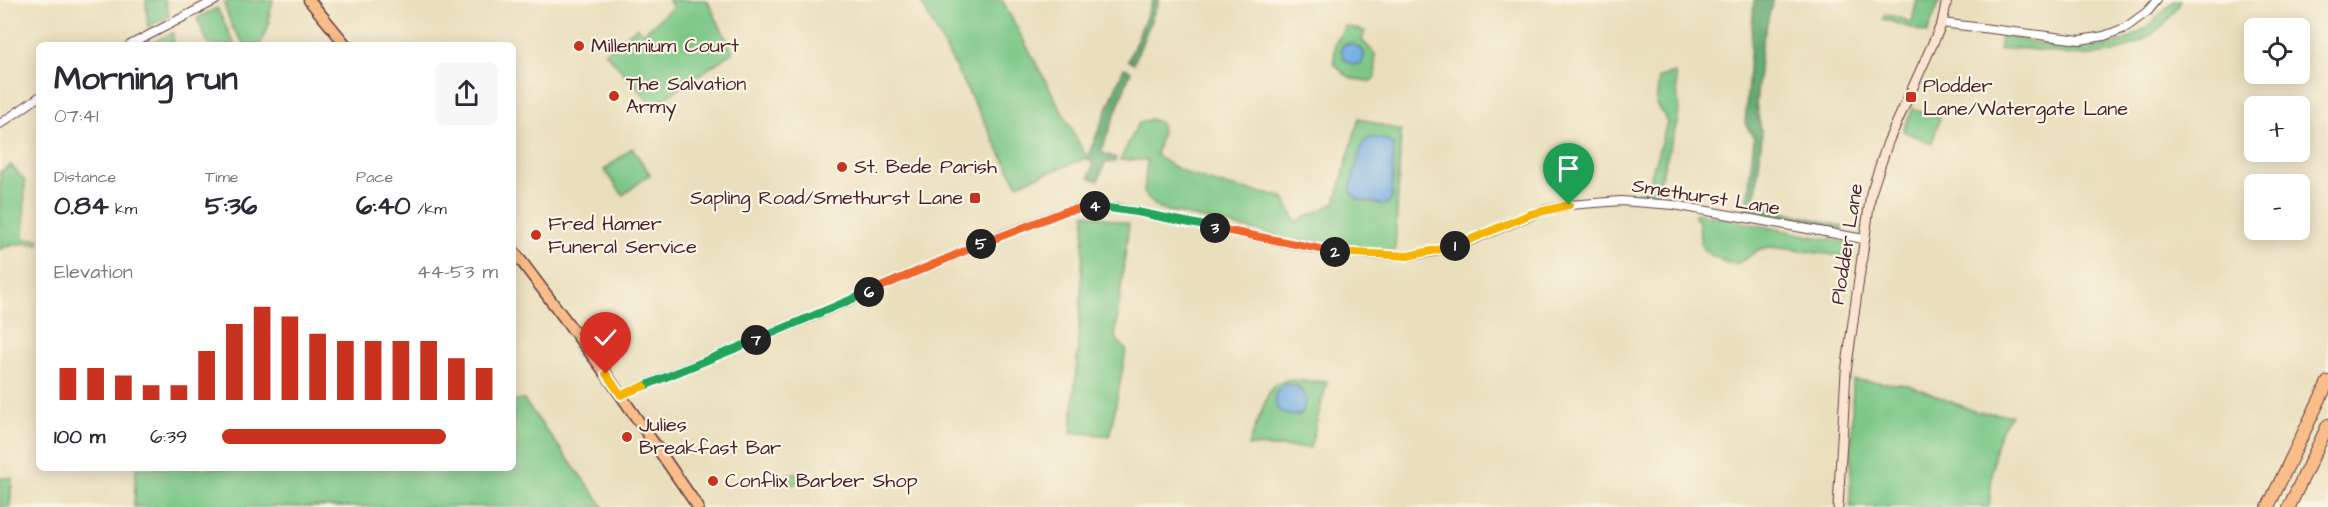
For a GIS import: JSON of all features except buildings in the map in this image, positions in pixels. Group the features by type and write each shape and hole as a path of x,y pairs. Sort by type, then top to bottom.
{"highway":[{"path":"2268,507 2328,382"},
{"path":"2289,507 2328,425"},
{"path":"2308,467 2328,432"}],"main road":[{"path":"309,0 344,42"},
{"name":"Plodder Lane","path":"1838,507 1846,372 1871,193 1877,171 1942,23 1947,0"},
{"path":"516,254 621,395 698,507"}],"street":[{"path":"136,42 216,0"},
{"path":"1942,23 2080,40 2104,36 2125,28 2148,11 2157,0"},
{"path":"0,124 36,99"},
{"name":"Smethurst Lane","path":"621,395 819,314 1002,235 1082,207 1117,208 1316,249 1372,255 1408,256 1433,252 1473,240 1544,210 1569,205 1621,201 1674,205 1864,239"}],"green space":[{"path":"146,0 165,0 169,16 148,27"},
{"path":"232,0 273,0 268,20 270,22 261,42 243,42 232,27 224,4"},
{"path":"668,0 707,0 733,52 653,106 605,52 637,27 643,33 673,7"},
{"path":"920,0 1002,0 1087,158 1017,184"},
{"path":"1153,0 1159,0 1134,63 1128,61"},
{"path":"1754,0 1773,0 1761,47 1756,105 1762,135 1755,204 1844,227 1840,232 1746,213 1754,138 1745,123"},
{"path":"1917,0 1940,0 1927,33 1883,19 1885,14 1912,22"},
{"path":"2174,0 2181,0 2163,25 2138,43 2123,49 2093,55 2038,50 1999,50 2001,36 2074,48 2095,48 2114,44 2134,36"},
{"path":"217,8 234,42 208,42 197,18"},
{"path":"1345,26 1365,31 1362,40 1375,54 1376,77 1372,81 1350,77 1334,63 1335,44"},
{"path":"173,33 173,42 153,42"},
{"path":"1124,68 1131,71 1101,152 1116,158 1115,162 1105,163 1098,181 1089,177 1093,165 1087,158"},
{"path":"1675,73 1678,119 1655,198 1635,196 1647,189 1667,123 1656,104 1659,77"},
{"path":"1913,108 1940,118 1932,143 1903,131"},
{"path":"1359,118 1401,131 1395,251 1305,241 1158,209 1144,193 1147,160 1120,160 1138,124 1150,119 1161,123 1162,132 1156,155 1200,178 1283,197 1296,222 1335,203"},
{"path":"632,148 650,174 623,195 604,170"},
{"path":"11,165 25,181 24,239 36,239 36,244 14,245 0,250 0,172"},
{"path":"1085,213 1129,224 1115,337 1126,350 1110,436 1071,432"},
{"path":"1696,213 1847,243 1852,245 1852,260 1842,256 1771,247 1760,249 1737,263 1728,263 1703,249 1699,221 1694,217"},
{"path":"1287,380 1327,382 1310,448 1248,446 1269,392 1274,385"},
{"path":"1853,380 1909,385 1977,412 2012,415 2005,424 1996,446 1989,507 1850,507"},
{"path":"523,399 604,507 134,507 136,471 516,471 516,400"},
{"path":"803,471 806,481 789,485 787,475"},
{"path":"0,478 12,478 10,507 0,507"}],"water":[{"path":"1345,44 1353,44 1363,50 1362,63 1353,65 1344,59 1341,49"},
{"path":"1370,138 1389,141 1394,146 1392,196 1390,202 1385,205 1357,199 1351,193 1351,185 1363,142"},
{"path":"1285,384 1299,387 1306,398 1303,413 1289,415 1276,407 1275,393"}],"place":[{"name":"Millennium Court","path":"579,46"},
{"name":"The Salvation Army","path":"614,96"},
{"name":"Plodder Lane/Watergate Lane","path":"1911,97"},
{"name":"St. Bede Parish","path":"842,167"},
{"name":"Sapling Road/Smethurst Lane","path":"975,198"},
{"name":"Fred Hamer Funeral Service","path":"536,235"},
{"name":"Julies Breakfast Bar","path":"627,437"},
{"name":"Conflix Barber Shop","path":"713,481"}],"route":[{"path":"606,374 621,395 700,364 1002,235 1075,208 1091,206 1117,208 1335,252 1408,256 1433,252 1473,240 1531,214 1569,205"}]}
